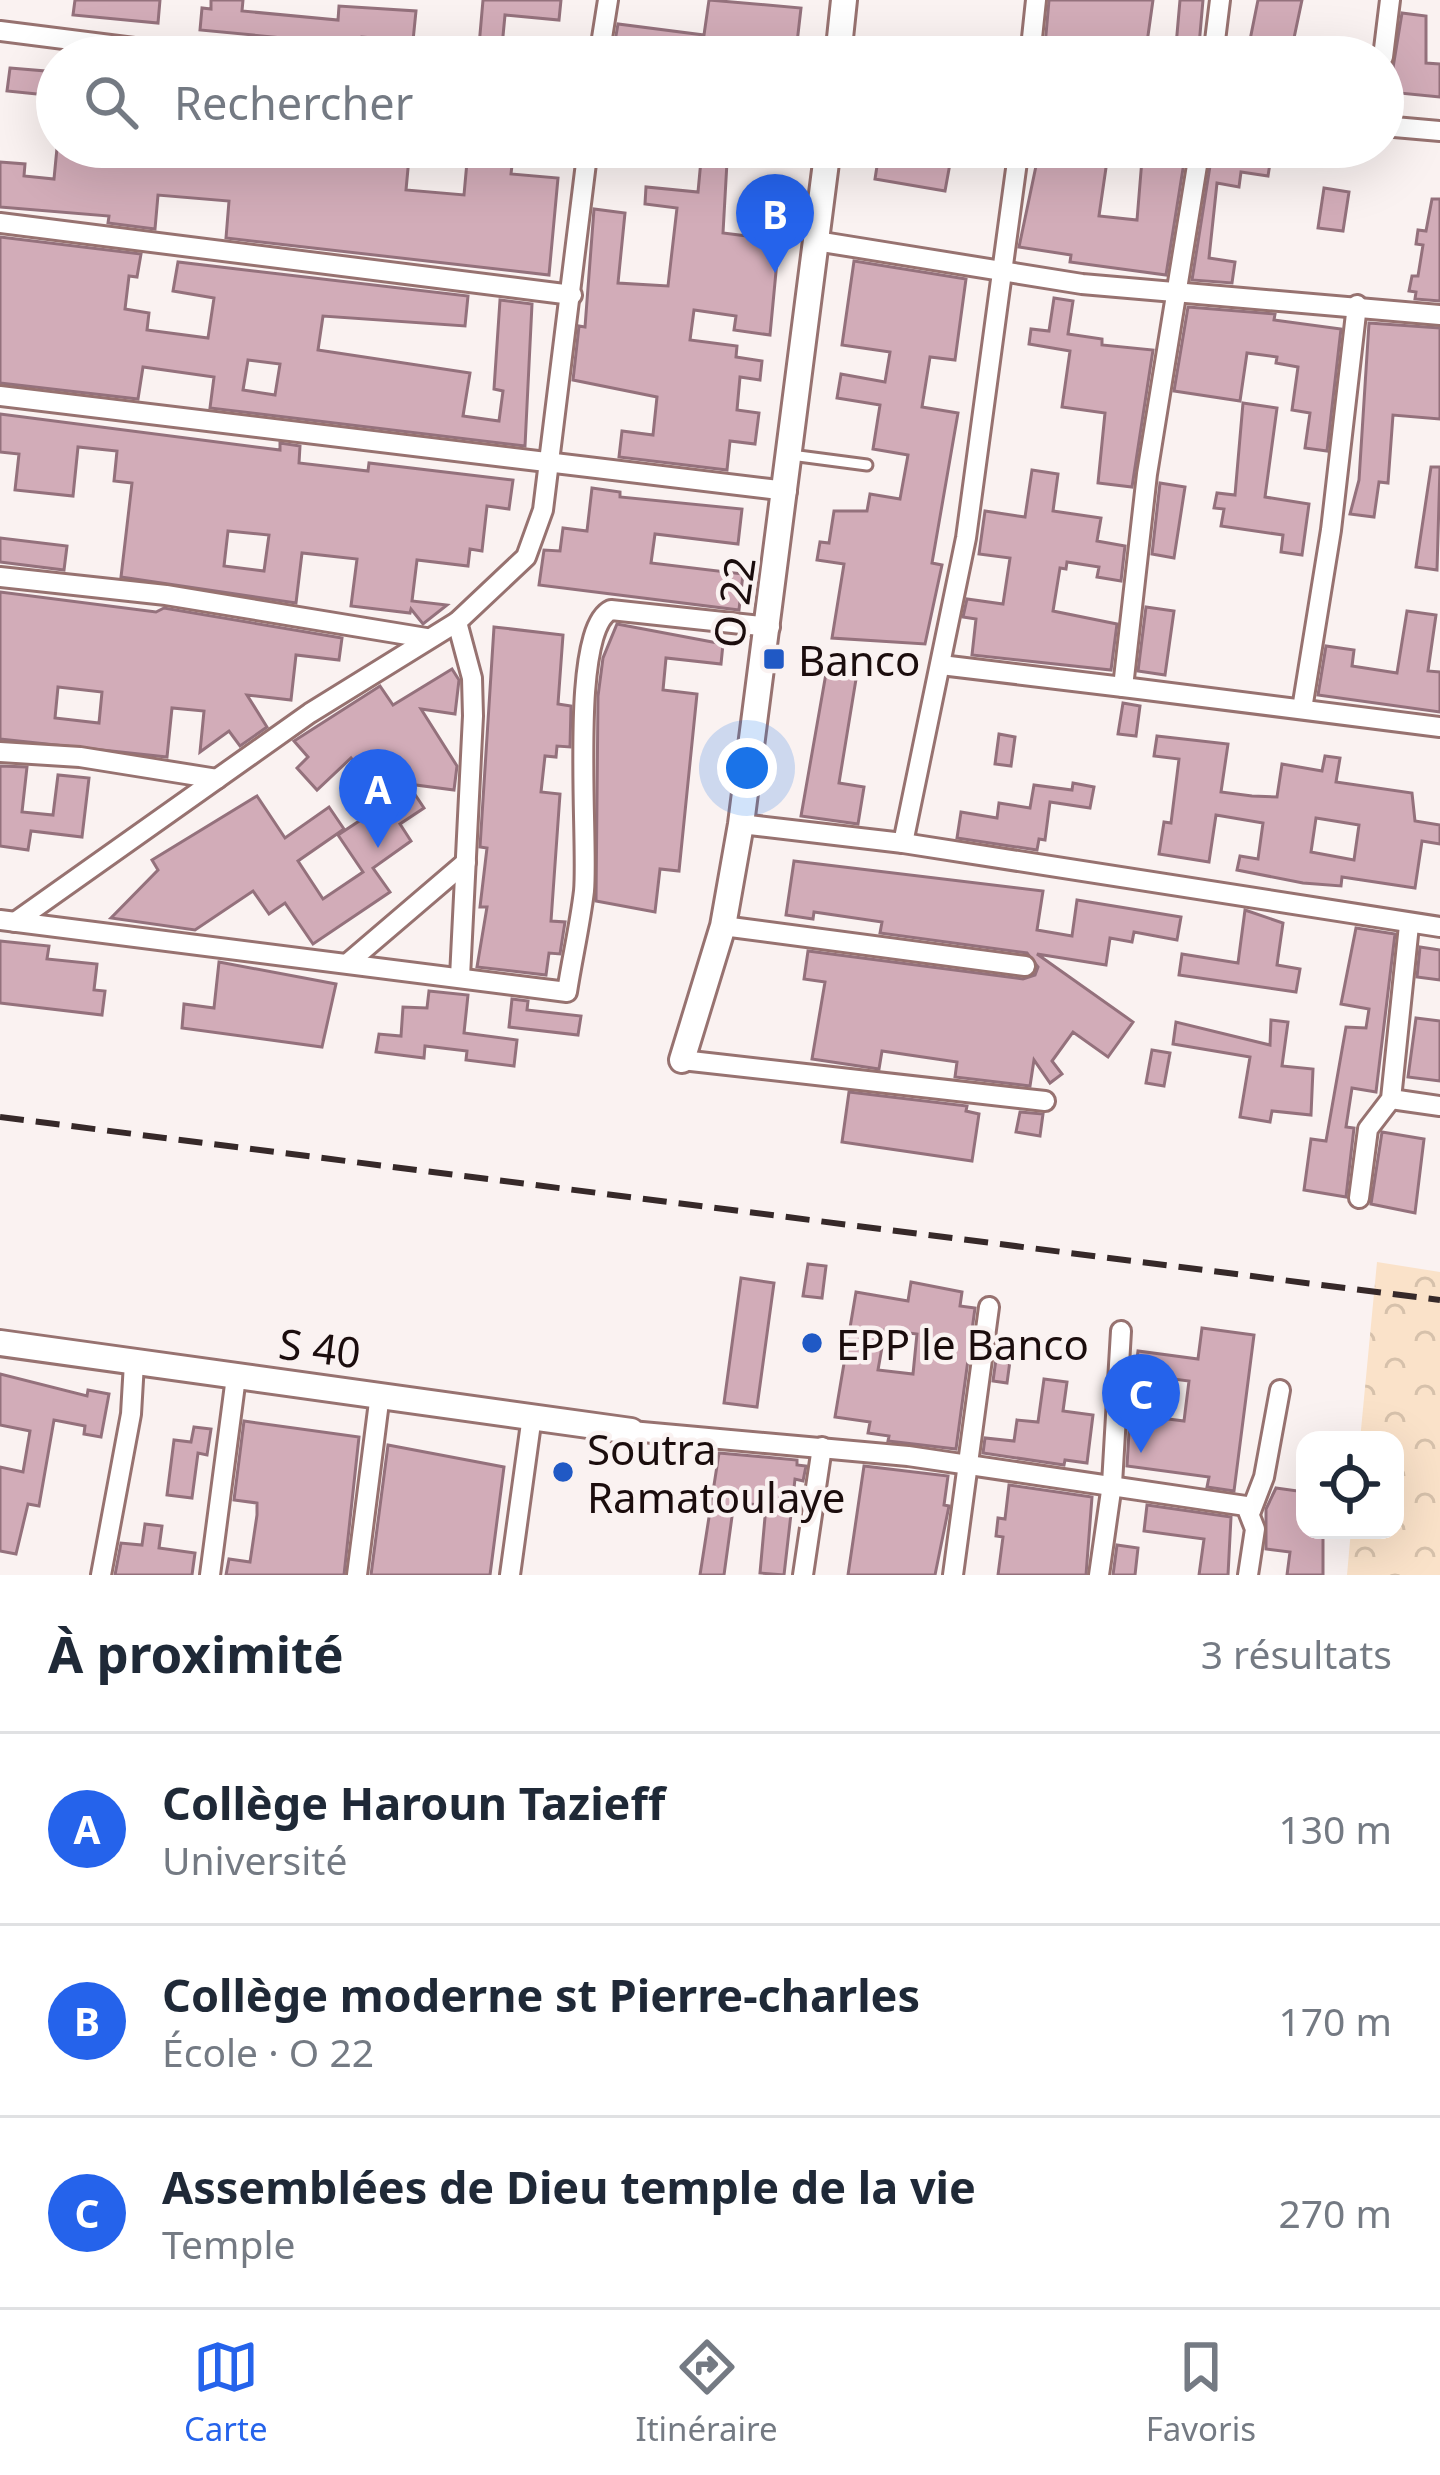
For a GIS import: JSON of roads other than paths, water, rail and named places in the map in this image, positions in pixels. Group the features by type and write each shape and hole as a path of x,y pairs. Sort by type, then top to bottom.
{"street":[{"path":"602,36 608,0"},
{"path":"840,36 844,0"},
{"path":"1032,36 1036,0"},
{"path":"1216,36 1220,0"},
{"path":"1386,36 1390,0"},
{"path":"0,31 39,36"},
{"path":"1404,128 1440,131"},
{"path":"7,921 426,638 457,622 526,557 544,510 585,168"},
{"name":"O 22","path":"682,1060 723,926 741,824 770,627 825,168"},
{"path":"903,843 966,538 1016,168"},
{"path":"1124,687 1147,474 1196,168"},
{"path":"0,223 572,295"},
{"path":"816,241 1000,271 1440,315"},
{"path":"1302,710 1331,530 1357,305"},
{"path":"0,396 787,491"},
{"path":"0,577 166,595 426,638"},
{"path":"7,921 566,992 584,892 587,679 598,618 611,610 770,627"},
{"path":"457,622 473,699 460,977"},
{"path":"941,665 1440,727"},
{"path":"0,752 80,757 217,779"},
{"path":"741,824 903,843 1409,926 1440,927"},
{"path":"349,962 466,862"},
{"path":"723,926 1025,966"},
{"path":"1359,1198 1368,1129 1391,1099 1409,926"},
{"path":"682,1060 1045,1101"},
{"path":"1391,1099 1440,1106"},
{"path":"953,1575 989,1307"},
{"path":"1099,1575 1112,1484 1121,1331"},
{"name":"S 40","path":"0,1343 631,1432"},
{"path":"101,1575 131,1414 134,1363"},
{"path":"210,1575 236,1377"},
{"path":"1248,1575 1256,1529 1251,1510 1264,1477 1280,1390"},
{"path":"357,1575 380,1394"},
{"path":"510,1575 532,1415"},
{"path":"631,1432 971,1465 1112,1484 1251,1510"},
{"path":"803,1575 822,1448"}],"lane":[{"path":"791,455 867,465"}],"railway":[{"path":"0,1117 1440,1300"}],"place":[{"name":"Collège moderne st Pierre-charles","path":"775,273"},
{"name":"Banco","path":"774,659"},
{"name":"Collège Haroun Tazieff","path":"378,848"},
{"name":"EPP le Banco","path":"812,1343"},
{"name":"Assemblées de Dieu temple de la vie","path":"1141,1453"},
{"name":"Soutra Ramatoulaye","path":"563,1472"}]}
